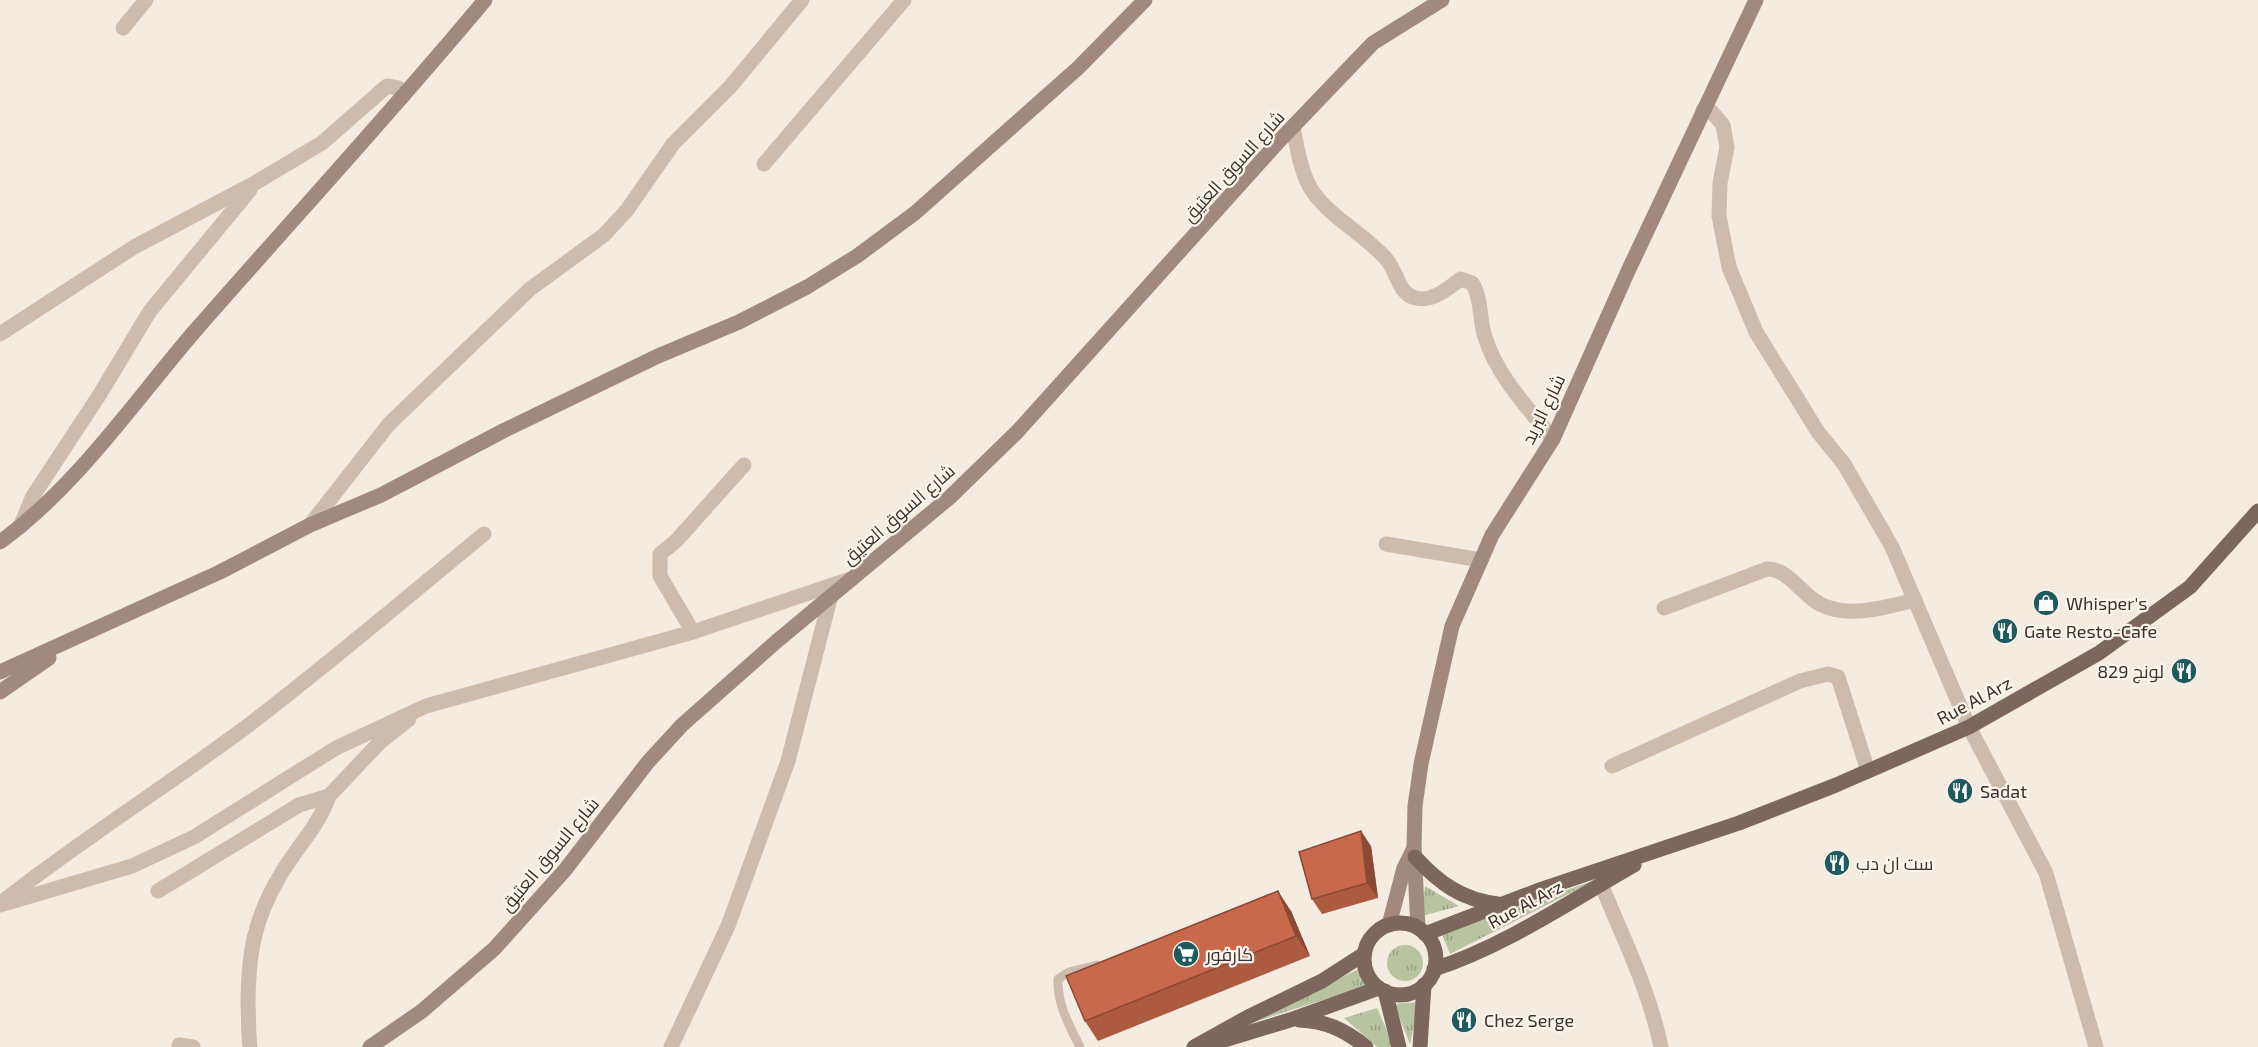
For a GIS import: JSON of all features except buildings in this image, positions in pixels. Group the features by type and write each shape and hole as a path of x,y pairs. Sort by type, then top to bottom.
{"main road":[{"path":"0,542 20,527 65,484 195,331 375,130 485,0"},
{"path":"0,672 220,572 310,525 381,495 505,430 658,356 739,322 807,287 857,256 915,213 1078,68 1145,0"},
{"name":"شارع السوق العتيق","path":"370,1047 422,1011 494,949 565,870 648,762 682,725 949,498 1017,432 1293,127 1373,43 1442,0"},
{"name":"شارع البريد","path":"1421,931 1414,853 1415,806 1420,764 1452,626 1492,535 1553,439 1703,110 1756,0"},
{"name":"Rue Al Arz","path":"1421,931 1738,823 1868,771 1969,727 2099,653 2190,587 2258,511"},
{"path":"0,692 80,634"},
{"name":"Rue Al Arz","path":"1434,969 1452,963 1550,915 1662,848"},
{"path":"1414,853 1434,877 1467,898 1501,904"},
{"name":"شارع البريد","path":"1389,925 1404,868 1414,853"},
{"path":"1194,1047 1240,1021 1322,981 1364,954 1375,933 1389,925 1403,924 1421,931 1434,950 1434,969 1424,985 1420,1047"},
{"path":"1364,954 1365,969 1382,990 1399,1047"},
{"path":"1199,1047 1382,990 1401,995 1424,985"},
{"path":"1290,1020 1319,1021 1350,1035 1366,1047"}],"street":[{"path":"123,28 146,0"},
{"path":"310,525 389,424 530,289 604,235 627,210 673,144 730,87 802,0"},
{"path":"764,164 904,0"},
{"path":"0,334 134,247 255,183 322,144 387,86 398,87 404,94"},
{"path":"1703,110 1712,112 1723,125 1727,147 1720,183 1719,216 1729,267 1756,332 1818,432 1844,464 1872,510 1915,600 1969,727 2046,873 2073,960 2096,1047"},
{"path":"1293,127 1312,190 1331,212 1387,260 1400,287 1408,294 1422,299 1432,298 1461,279 1472,283 1485,337 1492,355 1514,390 1553,439"},
{"path":"20,527 33,496 100,394 150,311 255,183"},
{"path":"693,632 660,576 660,554 676,541 744,465"},
{"path":"0,904 330,663 483,534"},
{"path":"1386,544 1481,560"},
{"path":"1664,608 1767,569 1777,569 1785,573 1801,591 1820,604 1839,610 1860,610 1915,600"},
{"path":"0,904 132,867 194,837 336,748 426,706 693,632 855,577"},
{"path":"671,1047 728,926 788,761 830,599"},
{"path":"1612,766 1800,681 1828,674 1838,677 1868,771"},
{"path":"250,1047 248,969 251,945 261,915 281,873 316,826 330,796 380,742 426,706"},
{"path":"158,891 299,805 330,796"},
{"path":"1601,884 1654,1011 1661,1047"}],"lane":[{"path":"1080,1047 1065,1018 1058,994 1058,979 1070,972 1104,963"}],"green space":[{"path":"1598,879 1450,954 1442,934"},
{"path":"1425,886 1459,906 1422,916"},
{"path":"1405,945 1418,950 1423,963 1418,976 1405,981 1392,976 1387,963 1392,950"},
{"path":"1361,968 1367,986 1238,1027"},
{"path":"1419,1002 1410,1044 1394,1004"},
{"path":"1377,1008 1394,1047 1377,1047 1344,1018"}],"place":[{"name":"Whisper's","path":"2046,603"},
{"name":"Gate Resto-Cafe","path":"2005,631"},
{"name":"لونج 829","path":"2184,671"},
{"name":"Sadat","path":"1960,791"},
{"name":"ست ان دب","path":"1837,863"},
{"name":"كارفور","path":"1186,954"},
{"name":"Chez Serge","path":"1464,1020"}]}
